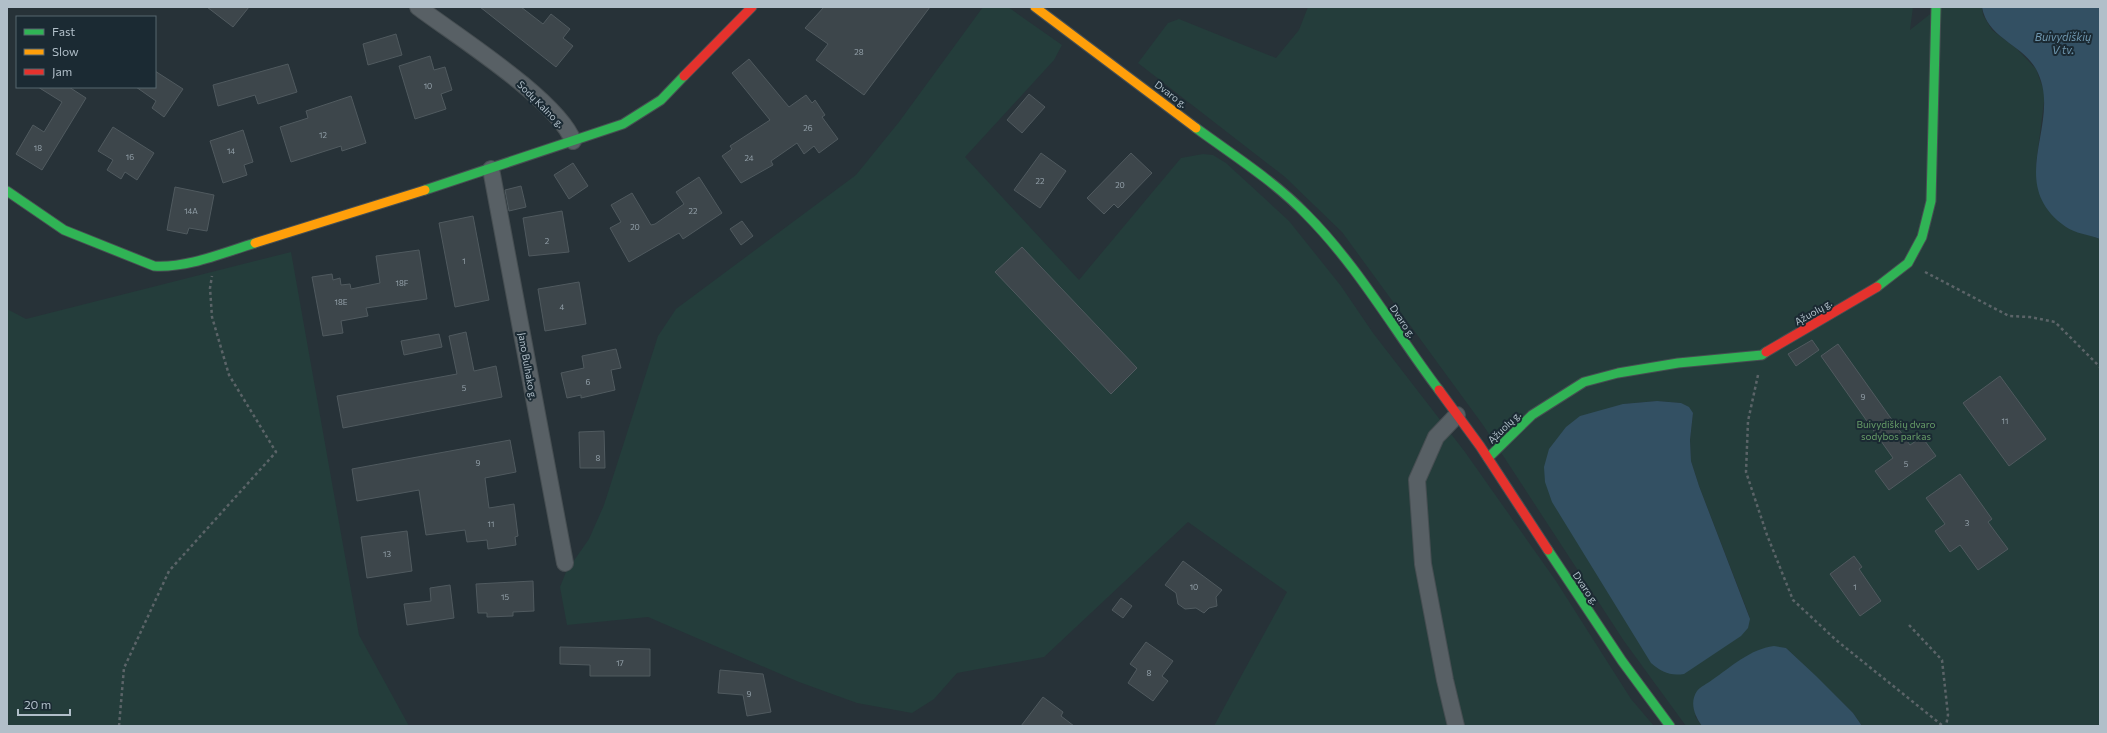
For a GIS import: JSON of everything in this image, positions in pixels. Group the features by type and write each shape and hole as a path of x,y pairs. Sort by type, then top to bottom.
{"street":[{"name":"Sodų Kalno g.","path":"418,7 515,78 563,124 573,141"},
{"path":"7,191 46,220 64,230 154,266 170,267 217,255 491,169 623,124 661,100 752,7"},
{"name":"Dvaro g.","path":"1035,7 1286,194 1311,216 1363,280 1417,361 1488,458 1582,604 1670,726"},
{"name":"Ąžuolų g.","path":"1488,458 1532,415 1584,382 1618,372 1678,363 1762,355 1885,282 1908,263 1922,237 1931,202 1936,7"},
{"name":"Jano Bulhako g.","path":"491,169 564,563"},
{"path":"1456,726 1445,680 1423,564 1417,480 1436,437 1457,415"}],"path":[{"path":"119,726 124,668 169,571 276,452 229,374 212,317 210,288 217,255"},
{"path":"1908,263 2009,316 2030,317 2055,322 2100,367"},
{"path":"1762,355 1748,421 1746,472 1767,535 1793,600 1836,640 1944,726 1948,715 1942,660 1909,626"}],"green space":[{"path":"983,7 1008,7 1062,45 1054,60 965,157 1079,280 1181,158 1203,154 1213,155 1226,163 1289,221 1341,286 1373,333 1465,452 1556,581 1631,699 1654,726 1214,726 1287,592 1188,522 1044,657 957,673 934,699 912,713 857,703 799,682 648,617 567,625 560,587 566,572 589,539 604,505 658,336 676,309 856,175 899,122"},
{"name":"Buivydiškių dvaro sodybos parkas","path":"1308,7 1913,7 1910,30 1939,7 1982,7 1983,15 1992,30 2017,49 2036,69 2045,94 2036,165 2066,227 2100,239 2100,726 1862,726 1853,713 1786,648 1695,716 1702,726 1686,726 1624,641 1483,425 1342,232 1285,177 1138,63 1168,23 1179,19 1276,58 1299,30","holes":["1657,401 1681,403 1693,413 1690,440 1691,461 1699,486 1750,618 1623,404"]},
{"path":"291,252 359,635 409,726 7,726 7,309 26,319"}],"water":[{"name":"Buivydiškių V tv.","path":"1982,7 2100,7 2100,239 2066,227 2048,209 2038,191 2036,171 2044,110 2043,89 2036,69 2030,60 1998,34 1985,18"},
{"path":"1657,401 1681,403 1689,407 1693,413 1690,440 1691,461 1699,486 1750,619 1748,628 1741,636 1684,674 1666,673 1651,663 1552,502 1545,482 1544,467 1549,449 1566,427 1580,416 1623,404"},
{"path":"1774,646 1786,648 1853,713 1862,726 1702,726 1695,714 1693,705 1693,700 1697,691 1749,655"}],"building":[{"path":"207,7 249,7 233,27"},
{"path":"480,7 521,7 543,24 551,14 570,29 563,38 573,46 556,67"},
{"path":"824,7 930,7 864,95 816,60 828,44 805,28"},
{"path":"396,34 402,55 368,65 363,44"},
{"path":"430,56 434,70 445,67 452,90 441,94 446,109 415,119 399,66"},
{"path":"749,59 789,107 806,95 812,103 815,100 825,115 822,117 838,139 819,153 814,146 804,154 797,143 771,161 773,165 741,183 722,156 732,149 730,146 770,120 732,73"},
{"path":"288,64 297,92 258,104 255,95 218,106 213,85"},
{"path":"156,72 183,89 164,117 152,108 156,101 137,88 156,88"},
{"path":"40,88 71,88 86,98 42,170 16,154 33,125 44,132 62,102"},
{"path":"1029,94 1045,107 1022,133 1007,120"},
{"path":"351,96 366,143 342,151 341,146 291,162 280,127 308,118 306,111"},
{"path":"113,127 154,153 137,180 125,172 121,179 107,170 113,160 98,151"},
{"path":"243,130 253,162 244,165 247,175 223,183 210,141"},
{"path":"1041,153 1066,171 1040,208 1014,190"},
{"path":"1131,153 1152,173 1118,208 1114,204 1104,214 1087,198"},
{"path":"573,163 588,186 569,199 554,175"},
{"path":"699,177 722,213 683,239 679,233 629,262 610,228 621,222 611,205 632,193 651,225 655,224 684,204 676,192"},
{"path":"521,186 526,207 509,211 505,190"},
{"path":"175,187 214,195 207,231 189,228 187,234 167,230"},
{"path":"562,211 569,252 529,256 523,218"},
{"path":"473,216 489,300 455,307 439,223"},
{"path":"742,221 753,236 741,245 730,229"},
{"path":"1022,247 1137,368 1111,394 995,272"},
{"path":"419,250 427,299 366,308 368,316 341,321 343,333 323,336 312,277 332,274 333,280 340,278 341,285 350,284 351,289 380,283 376,256"},
{"path":"579,282 586,324 545,331 538,289"},
{"path":"466,332 474,371 496,366 502,397 343,428 337,396 457,374 449,336"},
{"path":"439,334 442,347 404,355 401,341"},
{"path":"1812,340 1819,350 1796,366 1788,354"},
{"path":"1838,344 1910,445 1922,437 1936,456 1889,490 1875,471 1893,458 1821,356"},
{"path":"616,349 621,368 611,370 615,390 581,398 581,395 567,398 561,373 584,368 582,356"},
{"path":"2000,376 2046,439 2009,466 1963,403"},
{"path":"604,431 605,468 580,468 579,432"},
{"path":"510,440 516,472 485,478 489,508 514,504 518,536 515,537 516,545 488,549 487,540 467,542 465,530 426,535 419,490 357,501 352,469"},
{"path":"1960,474 1992,519 1988,522 2008,549 1978,570 1960,545 1950,552 1935,531 1945,524 1926,498"},
{"path":"407,531 412,571 367,578 361,537"},
{"path":"1854,556 1862,567 1859,569 1881,601 1860,616 1830,574"},
{"path":"1183,561 1222,590 1216,597 1217,606 1209,608 1204,613 1196,608 1185,609 1178,604 1176,593 1165,585"},
{"path":"533,581 534,611 513,612 513,616 487,617 487,613 478,613 476,584"},
{"path":"450,585 454,618 407,625 404,604 431,601 430,588"},
{"path":"1121,598 1132,606 1123,618 1112,610"},
{"path":"1146,642 1173,661 1162,676 1168,681 1153,701 1128,683 1137,669 1130,664"},
{"path":"560,647 650,649 650,676 590,676 590,665 560,664"},
{"path":"720,670 763,674 771,712 747,716 743,695 718,693"},
{"path":"1043,697 1063,712 1061,716 1074,726 1021,726"}],"traffic: fast":[{"path":"1877,287 1908,263 1922,237 1931,201 1936,7"},
{"path":"425,190 623,124 661,100 684,76"},
{"path":"1196,128 1281,190 1325,234 1343,255 1376,300 1439,390"},
{"path":"7,191 64,230 154,266 179,265 218,255 255,243"},
{"path":"1488,458 1532,415 1584,382 1618,373 1678,363 1762,355 1766,352"},
{"path":"1548,550 1622,661 1670,726"}],"traffic: slow":[{"path":"1035,7 1196,128"},
{"path":"255,243 425,190"}],"traffic: jam":[{"path":"684,76 752,7"},
{"path":"1766,352 1877,287"},
{"path":"1439,390 1480,446 1548,550"}]}
